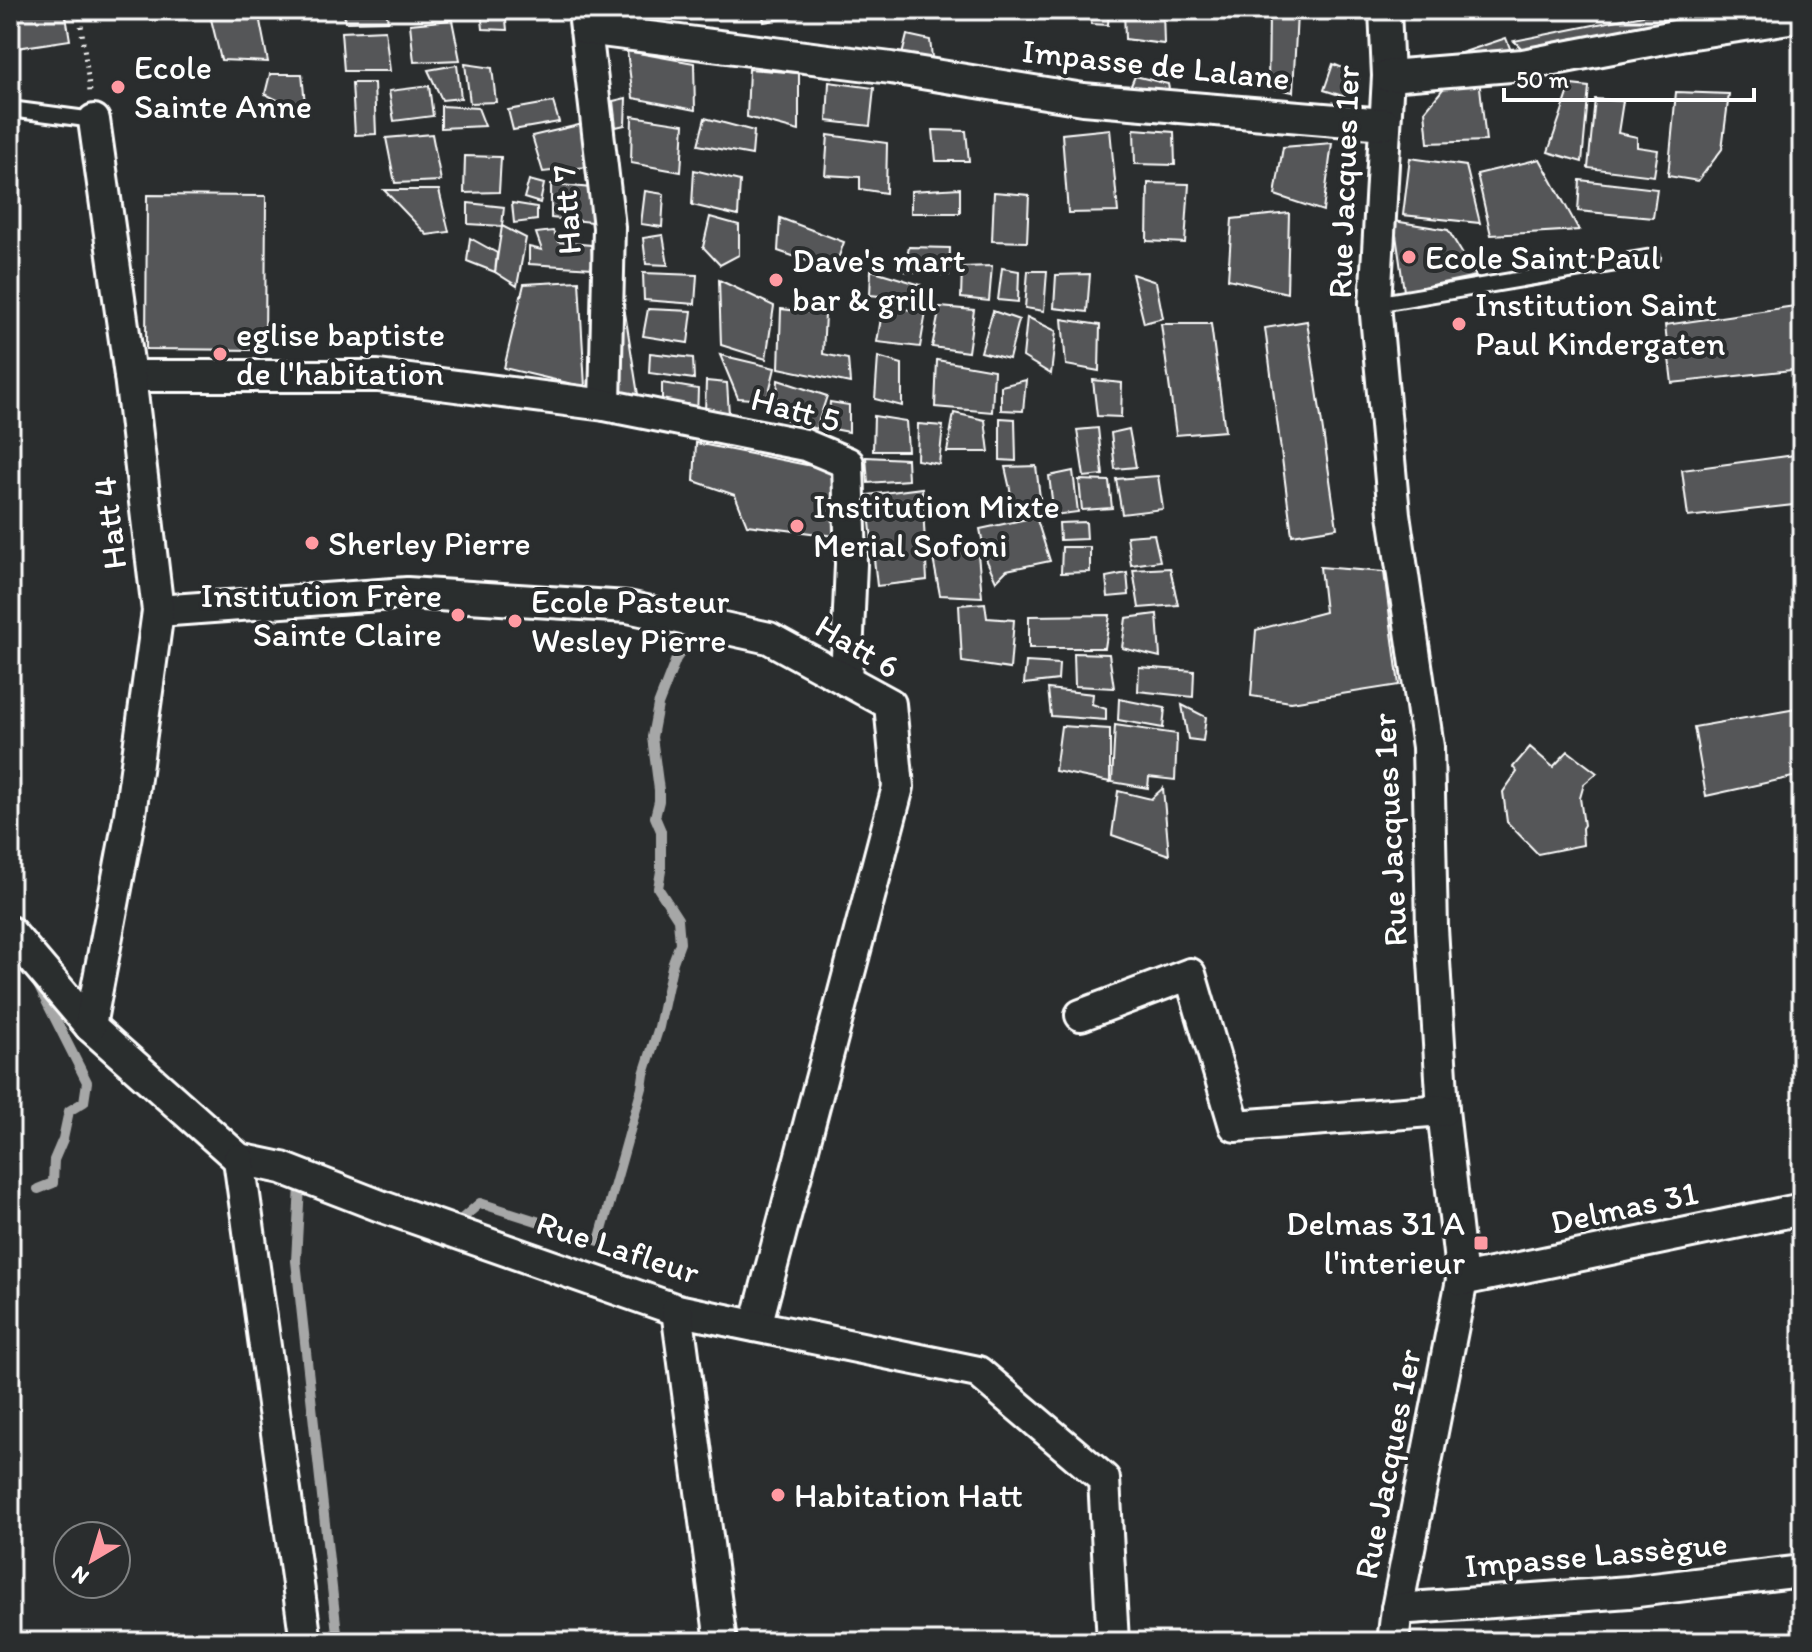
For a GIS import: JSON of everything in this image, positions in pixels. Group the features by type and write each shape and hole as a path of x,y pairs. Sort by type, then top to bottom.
{"street":[{"name":"Rue Jacques 1er","path":"1385,10 1388,76 1375,304 1394,514 1428,747 1432,928 1443,1110 1462,1280 1393,1642"},
{"path":"1388,76 1523,65 1802,16"},
{"name":"Impasse de Lalane","path":"585,20 1083,99 1385,124"},
{"name":"Hatt 7","path":"585,20 609,227 605,405"},
{"name":"Hatt 4","path":"90,1026 130,814 158,611 130,376 94,120"},
{"path":"130,376 378,376 605,405"},
{"name":"Hatt 5","path":"605,405 805,445 848,463 851,564 846,680"},
{"name":"Hatt 6","path":"158,611 407,593 628,607 769,638 890,704 898,787 756,1326"},
{"name":"Rue Lafleur","path":"10,932 90,1026 239,1159 282,1168 383,1207 677,1310 978,1372 1104,1479 1113,1642"},
{"path":"1081,1015 1190,974 1235,1126 1443,1110"},
{"path":"239,1159 306,1642"},
{"name":"Delmas 31","path":"1462,1280 1802,1209"},
{"path":"677,1310 721,1642"},
{"name":"Impasse Lassègue","path":"1397,1609 1629,1592 1802,1571"}],"lane":[{"path":"10,109 94,120"},
{"path":"1375,304 1652,257"}],"path":[{"path":"79,10 94,120"}],"building":[{"path":"10,10 65,10 70,40 10,49"},
{"path":"344,10 386,10 388,21 345,22"},
{"path":"481,10 505,10 507,30 483,29"},
{"path":"762,10 804,10 805,15 764,22"},
{"path":"1090,10 1109,10 1108,25 1091,24"},
{"path":"1124,10 1163,10 1164,44 1125,39"},
{"path":"1319,10 1355,10 1355,12 1321,19"},
{"path":"1668,10 1722,10 1727,36 1542,68 1514,41"},
{"path":"1297,13 1293,92 1268,87 1269,15"},
{"path":"210,15 259,16 268,62 221,60"},
{"path":"452,20 460,60 414,62 410,24"},
{"path":"385,30 390,71 344,71 341,32"},
{"path":"907,35 930,40 933,66 901,59"},
{"path":"1506,38 1518,69 1422,66"},
{"path":"627,51 694,63 695,110 633,98"},
{"path":"465,64 492,68 496,102 470,103"},
{"path":"1333,64 1360,75 1352,99 1324,90"},
{"path":"457,65 461,98 442,100 428,70"},
{"path":"749,69 799,73 799,131 747,117"},
{"path":"270,74 302,74 306,114 265,94"},
{"path":"1135,76 1168,84 1176,124 1119,114"},
{"path":"1479,78 1486,141 1428,143 1425,111 1447,84"},
{"path":"829,82 874,88 870,126 827,121"},
{"path":"352,83 374,83 376,134 355,135"},
{"path":"1571,85 1589,87 1582,162 1548,152"},
{"path":"429,86 433,116 394,121 389,91"},
{"path":"1676,92 1729,94 1722,149 1698,181 1668,176"},
{"path":"626,98 625,125 616,127 613,101"},
{"path":"1595,99 1623,101 1618,133 1637,137 1637,147 1658,150 1654,176 1588,168"},
{"path":"553,102 559,122 513,130 508,110"},
{"path":"441,106 478,108 485,126 441,128"},
{"path":"632,116 684,124 681,172 631,163"},
{"path":"705,118 754,131 752,155 698,145"},
{"path":"583,124 587,167 543,172 532,136"},
{"path":"1110,129 1118,212 1068,213 1062,134"},
{"path":"1134,129 1174,132 1175,165 1135,164"},
{"path":"933,130 966,131 969,161 936,161"},
{"path":"432,134 441,181 395,183 386,138"},
{"path":"828,135 887,143 886,193 860,189 860,177 825,175"},
{"path":"1332,143 1323,211 1275,195 1283,147"},
{"path":"465,156 501,157 499,192 464,193"},
{"path":"1410,158 1466,166 1480,223 1403,215"},
{"path":"1540,159 1579,230 1491,235 1477,174"},
{"path":"694,170 740,181 738,216 692,205"},
{"path":"529,180 544,184 540,203 524,198"},
{"path":"1580,180 1657,189 1653,218 1578,211"},
{"path":"1148,183 1189,184 1185,243 1147,241"},
{"path":"551,184 591,188 592,222 551,218"},
{"path":"960,188 960,213 911,213 911,191"},
{"path":"384,190 439,190 449,232 427,235"},
{"path":"645,191 664,194 662,227 641,224"},
{"path":"994,192 1029,195 1027,242 992,241"},
{"path":"147,195 266,196 265,350 146,349"},
{"path":"468,203 504,207 502,226 468,224"},
{"path":"512,203 537,207 537,220 514,223"},
{"path":"1289,213 1287,293 1228,279 1232,219"},
{"path":"710,217 739,225 739,255 720,265 703,247"},
{"path":"780,218 844,242 834,270 778,251"},
{"path":"1394,221 1448,230 1476,276 1404,291"},
{"path":"502,226 526,238 517,286 495,272"},
{"path":"553,231 559,242 591,245 593,268 529,264 529,247 542,250 536,233"},
{"path":"663,235 668,265 646,264 643,238"},
{"path":"470,238 497,253 495,272 467,261"},
{"path":"909,247 950,248 949,275 904,271"},
{"path":"992,266 989,301 961,298 962,267"},
{"path":"1002,268 1019,271 1018,302 998,300"},
{"path":"871,270 921,285 920,300 870,295"},
{"path":"1028,271 1047,271 1044,311 1025,308"},
{"path":"643,273 697,275 695,304 644,300"},
{"path":"1090,274 1087,312 1054,308 1056,275"},
{"path":"1132,274 1156,282 1163,318 1144,323"},
{"path":"719,280 774,306 766,359 721,345"},
{"path":"579,281 585,387 504,368 524,284"},
{"path":"622,294 643,426 592,394"},
{"path":"1802,305 1802,387 1800,369 1672,383 1665,325"},
{"path":"883,306 926,312 920,347 877,342"},
{"path":"940,307 974,310 968,352 932,347"},
{"path":"648,309 692,311 688,343 643,336"},
{"path":"781,309 825,314 823,354 848,359 850,383 779,368"},
{"path":"993,311 1019,320 1009,359 981,352"},
{"path":"1027,317 1056,331 1051,374 1023,357"},
{"path":"1062,319 1100,325 1099,371 1066,365"},
{"path":"1307,321 1337,528 1292,535 1265,328"},
{"path":"1161,324 1211,324 1225,431 1176,435"},
{"path":"650,353 693,358 694,379 649,373"},
{"path":"720,355 775,368 767,400 738,398"},
{"path":"878,357 902,364 902,406 875,399"},
{"path":"937,360 994,370 992,412 935,407"},
{"path":"778,380 827,396 816,429 776,416"},
{"path":"1026,380 1023,411 1001,410 1001,386"},
{"path":"1093,380 1122,383 1121,417 1097,416"},
{"path":"706,381 727,383 729,414 705,412"},
{"path":"662,383 698,389 697,417 662,413"},
{"path":"830,402 849,405 849,432 828,428"},
{"path":"954,413 985,420 989,452 947,452"},
{"path":"874,416 906,421 908,451 873,451"},
{"path":"1000,418 1015,419 1016,461 1000,460"},
{"path":"918,424 943,426 939,464 917,460"},
{"path":"1098,428 1103,475 1084,477 1077,430"},
{"path":"1129,429 1136,467 1115,469 1111,433"},
{"path":"696,443 832,470 835,536 747,525 735,495 694,481"},
{"path":"1802,454 1802,504 1688,517 1682,470"},
{"path":"866,457 907,459 908,480 868,483"},
{"path":"1036,466 1041,505 1014,507 1005,467"},
{"path":"1073,471 1078,512 1054,515 1049,476"},
{"path":"1158,476 1163,509 1122,514 1116,479"},
{"path":"1079,480 1109,481 1112,508 1082,510"},
{"path":"922,488 927,580 877,586 867,495"},
{"path":"1036,517 1050,561 1007,570 996,581 986,559 980,529"},
{"path":"1086,522 1087,539 1060,540 1059,523"},
{"path":"1154,534 1160,561 1131,565 1127,536"},
{"path":"1062,547 1090,547 1090,572 1061,573"},
{"path":"932,553 978,554 982,597 940,595"},
{"path":"1320,567 1384,572 1399,685 1291,702 1251,696 1256,630 1325,612"},
{"path":"1170,568 1178,605 1139,608 1133,570"},
{"path":"1127,573 1129,595 1108,597 1106,577"},
{"path":"985,603 987,618 1014,620 1010,669 962,662 959,605"},
{"path":"1157,614 1160,657 1122,648 1126,618"},
{"path":"1110,615 1105,648 1029,648 1029,616"},
{"path":"1074,653 1109,654 1114,688 1075,686"},
{"path":"1026,662 1059,664 1058,680 1024,684"},
{"path":"1139,667 1194,671 1193,697 1138,691"},
{"path":"1048,689 1093,694 1092,704 1106,709 1106,720 1051,716"},
{"path":"1119,699 1165,708 1163,728 1118,720"},
{"path":"1182,705 1206,717 1203,741 1188,739"},
{"path":"1802,708 1802,775 1706,796 1694,727"},
{"path":"1115,725 1177,734 1175,780 1149,777 1148,788 1112,782"},
{"path":"1061,726 1110,729 1110,782 1055,771"},
{"path":"1530,747 1553,767 1568,751 1597,773 1584,784 1580,798 1583,845 1538,854 1507,822 1503,792 1517,772 1513,767"},
{"path":"1163,788 1169,855 1112,835 1118,791 1151,799"}],"waterway":[{"path":"451,1223 457,1223 480,1203 599,1241 680,943 678,919 658,888 661,831 655,817 659,790 652,737 658,705 683,649 665,623"},
{"path":"36,981 87,1082 84,1102 69,1111 63,1139 54,1160 53,1183 38,1189"},
{"path":"304,1186 300,1185 296,1261 338,1642"}],"place":[{"name":"Ecole Sainte Anne","path":"118,87"},
{"name":"Ecole Saint Paul","path":"1409,257"},
{"name":"Dave's mart bar & grill","path":"776,280"},
{"name":"Institution Saint Paul Kindergaten","path":"1459,324"},
{"name":"eglise baptiste de l'habitation","path":"220,354"},
{"name":"Institution Mixte Merial Sofoni","path":"797,526"},
{"name":"Sherley Pierre","path":"312,543"},
{"name":"Institution Frère Sainte Claire","path":"458,615"},
{"name":"Ecole Pasteur Wesley Pierre","path":"515,621"},
{"name":"Delmas 31 A l'interieur","path":"1481,1243"},
{"name":"Habitation Hatt","path":"778,1495"}]}
